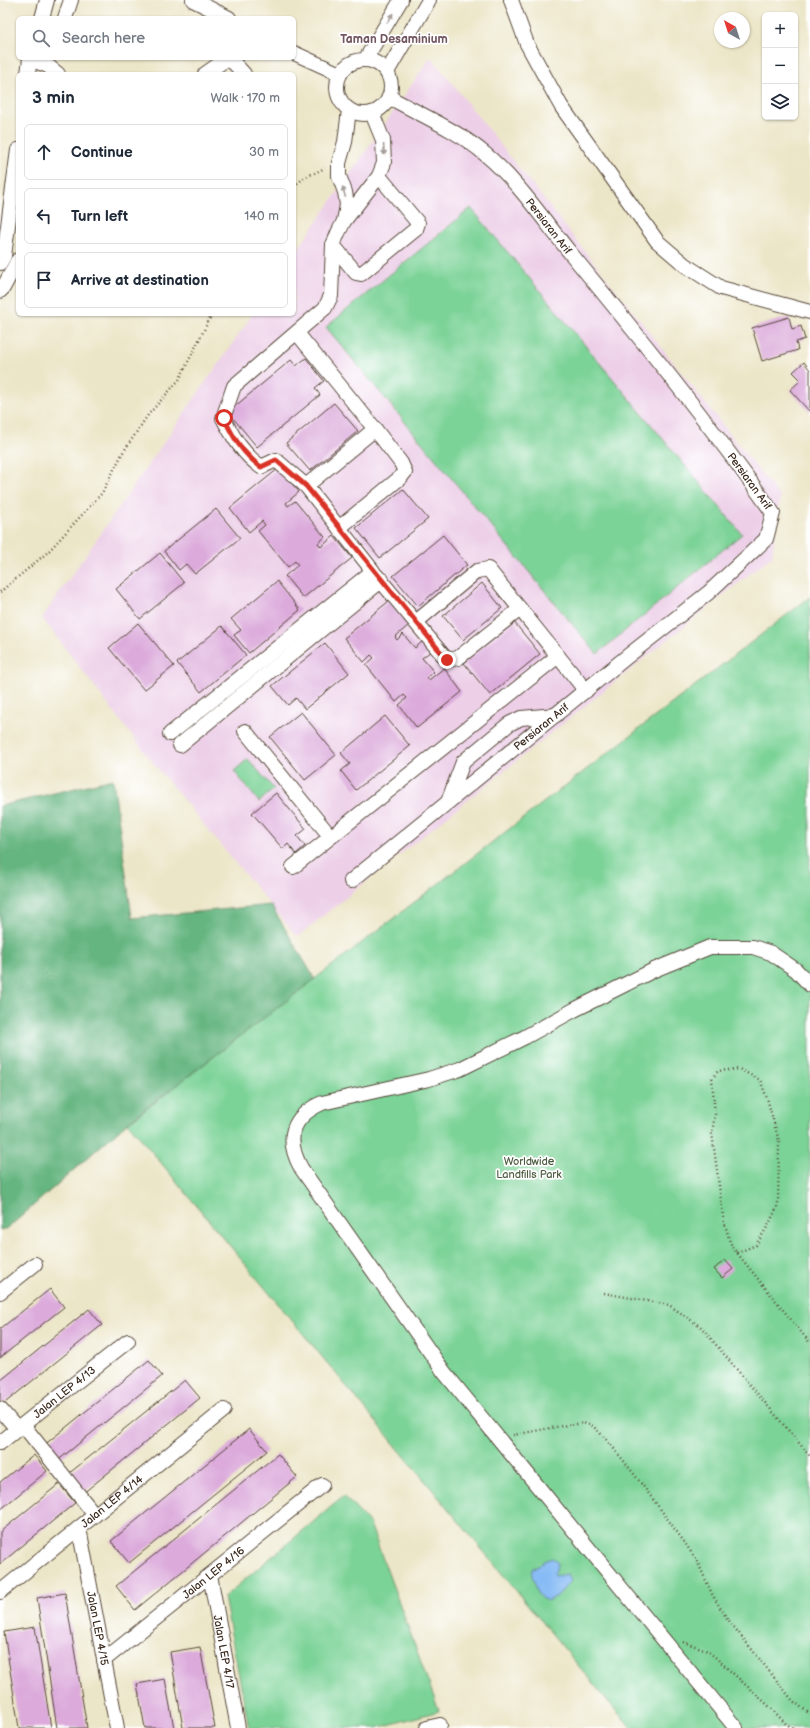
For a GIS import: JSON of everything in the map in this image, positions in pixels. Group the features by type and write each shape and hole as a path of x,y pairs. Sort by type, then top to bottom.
{"street":[{"path":"43,16 47,0"},
{"path":"65,16 71,0"},
{"path":"193,0 225,16"},
{"path":"365,60 401,0"},
{"path":"386,72 429,0"},
{"path":"511,0 527,44 561,106 657,241 685,265 721,288 810,312"},
{"path":"296,54 340,74"},
{"path":"28,72 30,60"},
{"path":"32,60 51,68"},
{"path":"208,72 225,60 233,62 242,72"},
{"path":"365,60 381,66 390,80 391,88 389,97 385,104 372,113 364,114 349,110 343,105 336,90 337,81 340,74 351,63 365,60"},
{"name":"Persiaran Arif","path":"351,882 708,593 766,539 773,513 746,475 644,342 560,241 517,185 486,154 464,138 389,97"},
{"path":"349,110 345,142 339,163 339,176 345,192 347,204 344,221 333,246 331,296 325,308 234,386 224,418 236,442 252,461 261,467 276,460 306,486 377,576 447,660 458,658 520,609"},
{"path":"344,221 379,176 384,162 385,153 383,140 372,113"},
{"path":"0,263 4,256 16,165"},
{"path":"333,246 356,273 361,274 416,229 418,223 379,176"},
{"path":"0,291 16,263"},
{"path":"297,333 376,429 401,463 405,472 401,477 339,528"},
{"path":"306,486 376,429"},
{"path":"416,622 477,571 488,569 586,691"},
{"path":"170,734 377,576"},
{"path":"180,745 377,576"},
{"path":"293,867 330,836 558,656"},
{"path":"447,803 463,762 509,724 522,718 556,715"},
{"path":"245,731 330,836"},
{"path":"736,1728 444,1372 301,1168 296,1159 292,1141 292,1133 299,1118 308,1110 322,1103 429,1080 460,1069 654,970 710,947 753,947 771,953 796,970 810,985"},
{"path":"0,1292 35,1264"},
{"name":"Jalan LEP 4/13","path":"0,1442 128,1341"},
{"path":"0,1409 20,1427 95,1515"},
{"name":"Jalan LEP 4/14","path":"0,1592 224,1410"},
{"name":"Jalan LEP 4/16","path":"104,1660 322,1485"},
{"name":"Jalan LEP 4/15","path":"79,1528 117,1728"},
{"name":"Jalan LEP 4/17","path":"210,1575 238,1728"}],"path":[{"path":"296,184 304,178 339,163"},
{"path":"0,592 48,552 102,493 122,454 148,415 179,380 211,316"},
{"path":"737,1253 756,1245 769,1224 778,1206 779,1179 779,1140 767,1098 760,1080 739,1069 718,1071 712,1079 714,1114 712,1133 724,1223 728,1231 729,1242 737,1253 810,1343"},
{"path":"604,1293 669,1304 701,1327 810,1456"},
{"path":"499,1438 575,1424 589,1424 596,1428 687,1546 698,1563 712,1596 726,1617 793,1701 810,1714"},
{"path":"657,1631 704,1649 714,1656 771,1708 790,1728"},
{"path":"786,1724 793,1728"}],"shaded area":[{"path":"431,57 780,497 772,556 297,937 153,763 42,618 252,316 296,316 296,252"}],"green space":[{"path":"471,208 742,534 597,654 326,327"},
{"name":"Worldwide Landfills Park","path":"810,597 810,1728 632,1728 611,1705 128,1123"},
{"path":"248,759 274,789 259,802 234,771"},
{"path":"113,779 132,918 271,905 315,979 128,1122 8,1228 0,1230 0,806"},
{"path":"344,1496 370,1524 439,1711 377,1728 249,1728 224,1597"}],"water":[{"path":"553,1558 558,1563 554,1576 568,1574 571,1581 557,1596 548,1601 538,1595 532,1577 532,1569 546,1560"}],"building":[{"path":"789,317 792,329 801,326 805,339 796,342 798,350 762,361 752,328"},
{"path":"306,358 324,381 315,388 320,395 257,447 228,412 291,360 296,366"},
{"path":"804,362 810,370 810,412 790,390 801,380 793,372"},
{"path":"334,403 358,431 310,471 286,443"},
{"path":"279,468 299,492 286,503 288,506 295,501 325,537 318,543 321,547 334,536 352,558 303,598 285,576 298,565 295,561 288,567 258,531 265,525 262,521 249,532 230,508"},
{"path":"403,489 428,519 380,558 356,528"},
{"path":"216,509 240,538 195,574 186,564 179,570 164,551"},
{"path":"443,535 467,565 418,606 393,576"},
{"path":"160,553 184,583 140,619 116,589"},
{"path":"277,581 300,610 249,653 234,635 241,630 231,619"},
{"path":"482,583 502,608 463,640 443,616"},
{"path":"389,601 409,625 395,637 397,640 403,634 415,648 423,641 431,651 422,658 434,672 427,677 429,680 444,668 462,692 417,728 399,705 407,698 404,695 396,702 366,665 374,658 371,655 364,662 344,638"},
{"path":"514,622 540,654 490,695 464,663"},
{"path":"138,623 174,666 144,690 109,648"},
{"path":"222,626 246,655 201,692 177,663"},
{"path":"325,643 349,673 305,709 296,698 288,705 272,686"},
{"path":"301,712 336,755 305,780 270,737"},
{"path":"385,716 410,746 356,790 341,771 350,764 341,753"},
{"path":"276,793 306,829 297,836 305,846 296,854 288,844 283,849 252,813"},
{"path":"725,1260 733,1269 722,1278 714,1269"},
{"path":"50,1289 64,1307 0,1358 0,1329"},
{"path":"89,1309 102,1325 1,1406 0,1381"},
{"path":"149,1360 162,1376 56,1462 43,1446"},
{"path":"185,1380 200,1398 82,1494 67,1475"},
{"path":"249,1429 267,1451 129,1563 111,1541"},
{"path":"278,1454 297,1477 135,1610 116,1586"},
{"path":"34,1455 47,1471 0,1510 0,1482"},
{"path":"59,1484 75,1503 0,1564 0,1532"},
{"path":"65,1593 87,1728 57,1728 37,1598"},
{"path":"35,1627 51,1728 19,1728 4,1632"},
{"path":"200,1647 215,1728 183,1728 170,1652"},
{"path":"165,1679 174,1728 145,1728 137,1684"}],"district":[{"name":"Taman Desaminium","path":"394,39"}],"route":[{"path":"224,418 236,442 252,461 261,467 276,460 306,486 373,571 447,660"}]}
